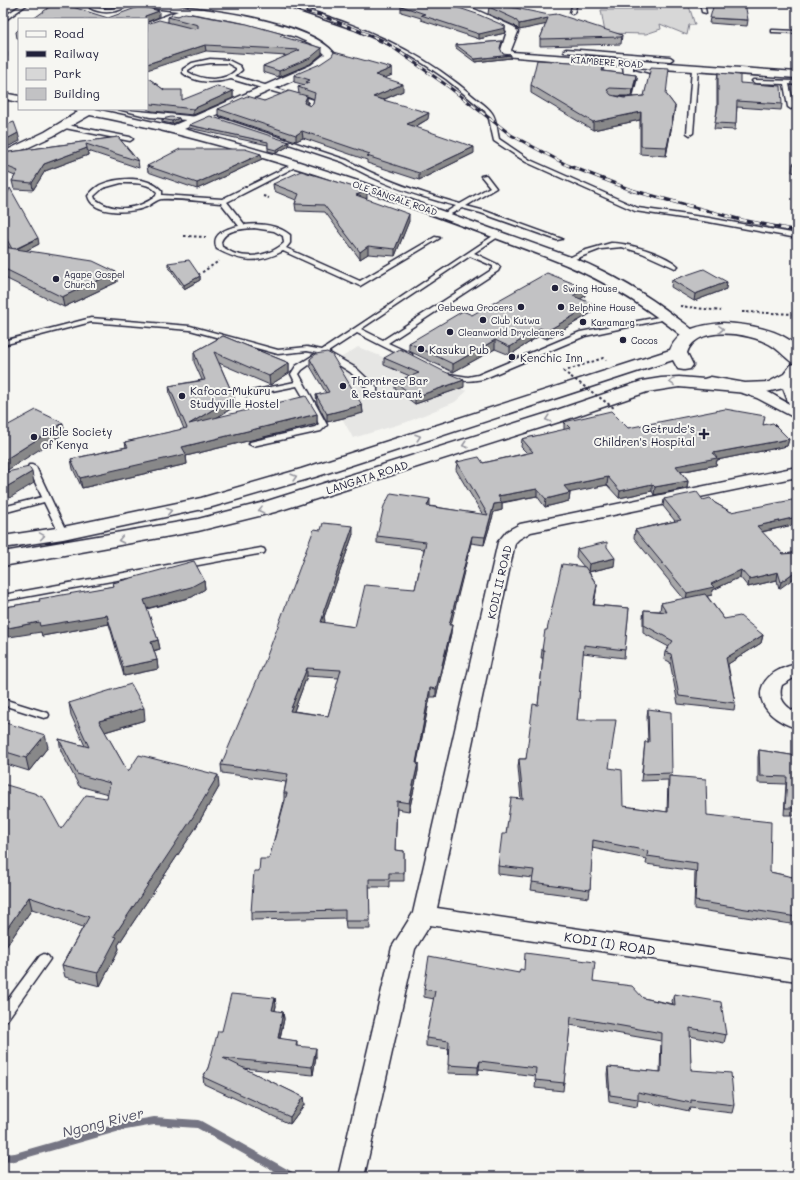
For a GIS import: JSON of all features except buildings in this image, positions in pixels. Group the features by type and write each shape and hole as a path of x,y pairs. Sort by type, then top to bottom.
{"main road":[{"path":"795,372 775,385 733,387 706,380 691,372 681,363 678,353 682,343 691,336 719,329 797,332"},
{"path":"752,331 769,336 783,343 793,352 797,359"},
{"name":"LANGATA ROAD","path":"3,542 63,533 205,503 308,473 678,353"},
{"name":"LANGATA ROAD","path":"3,559 144,536 268,508 555,417 642,387 661,383 679,382 733,387"}],"street":[{"path":"136,3 191,9 278,28 323,44 329,50 330,54 327,59 315,67 268,89 174,129"},
{"name":"KIAMBERE ROAD","path":"453,3 513,30 506,50 508,54 585,57 628,64 695,69 782,79 797,75"},
{"path":"475,12 480,3"},
{"path":"151,24 191,9"},
{"path":"613,99 628,102 638,101 644,76 628,72 628,64"},
{"path":"3,96 18,99"},
{"path":"3,156 62,126 83,110"},
{"name":"OLE SANGALE ROAD","path":"83,110 174,129 296,164 499,234 568,260 597,273 668,317 691,336"},
{"path":"795,372 797,404"},
{"path":"733,387 762,395 797,414"},
{"name":"KODI II ROAD","path":"351,1173 404,947 424,915 507,542 513,535 526,528 559,520 797,472"},
{"path":"797,670 788,672 774,681 770,692 775,708 797,721"},
{"name":"KODI (I) ROAD","path":"424,915 797,971"}],"lane":[{"path":"5,18 27,3"},
{"path":"92,8 111,11 124,7 129,3"},
{"path":"278,3 324,16 354,27 389,41 426,62 457,85 490,114 496,140 528,161 574,183 637,210 709,220 797,236"},
{"path":"572,13 575,3"},
{"path":"702,3 704,12"},
{"path":"151,24 169,26"},
{"path":"774,30 797,32"},
{"path":"566,51 585,57 670,59"},
{"path":"231,77 236,74 238,67 228,62 220,61 194,64 185,70 190,76 196,79 214,80 231,77 312,101 309,109"},
{"path":"690,133 695,69"},
{"path":"756,81 782,79 797,83"},
{"path":"782,79 791,106"},
{"path":"126,110 150,115 202,117 345,161 362,171 425,196 461,206 559,239"},
{"path":"62,126 130,139"},
{"path":"159,197 160,192 151,184 132,181 120,182 101,187 91,196 96,205 114,210 141,207 154,202 159,197 223,201 296,164"},
{"path":"445,215 493,188 484,176"},
{"path":"223,201 243,227"},
{"path":"266,226 284,233 288,237 288,243 283,249 268,256 257,258 230,255 219,248 217,243 218,238 232,229 266,226"},
{"path":"253,444 318,429 323,425 295,377 297,370 499,234"},
{"path":"283,249 360,284 437,238"},
{"path":"568,260 589,250 614,244 636,247 675,266"},
{"path":"383,343 496,270 497,267 495,265 470,254"},
{"path":"444,373 468,380 480,378 583,334 668,317"},
{"path":"3,343 84,322 99,320 190,328 278,352 307,349 323,352 353,370 374,390"},
{"path":"357,330 417,360"},
{"path":"247,394 299,383"},
{"path":"32,467 63,533"},
{"path":"3,510 46,499"},
{"path":"3,598 261,551"},
{"path":"3,702 44,715"},
{"path":"3,1016 44,959"}],"path":[{"path":"184,236 218,238"},
{"path":"198,275 230,255"},
{"path":"563,371 614,408"}],"shaded area":[{"path":"358,347 467,391 455,402 407,422 353,438 317,373"}],"green space":[{"path":"656,3 688,3 695,25 689,25 687,35 660,24 661,29 646,34 605,33 601,10 657,10"}],"waterway":[{"name":"Ngong River","path":"3,1158 15,1157 120,1127 154,1121 198,1124 293,1177"}],"railway":[{"path":"268,3 320,15 384,41 449,87 511,135 567,165 632,190"},
{"path":"632,190 741,220 797,231"}],"place":[{"name":"Agape Gospel Church","path":"56,279"},
{"name":"Swing House","path":"555,288"},
{"name":"Gebewa Grocers","path":"521,307"},
{"name":"Belphine House","path":"561,307"},
{"name":"Club Kutwa","path":"483,320"},
{"name":"Karamarg","path":"583,322"},
{"name":"Cleanworld Drycleaners","path":"450,332"},
{"name":"Cocos","path":"623,340"},
{"name":"Kasuku Pub","path":"421,349"},
{"name":"Kenchic Inn","path":"512,357"},
{"name":"Thorntree Bar & Restaurant","path":"343,386"},
{"name":"Kafoca-Mukuru Studyville Hostel","path":"182,396"},
{"name":"Getrude's Children's Hospital","path":"704,434"},
{"name":"Bible Society of Kenya","path":"34,437"}]}
